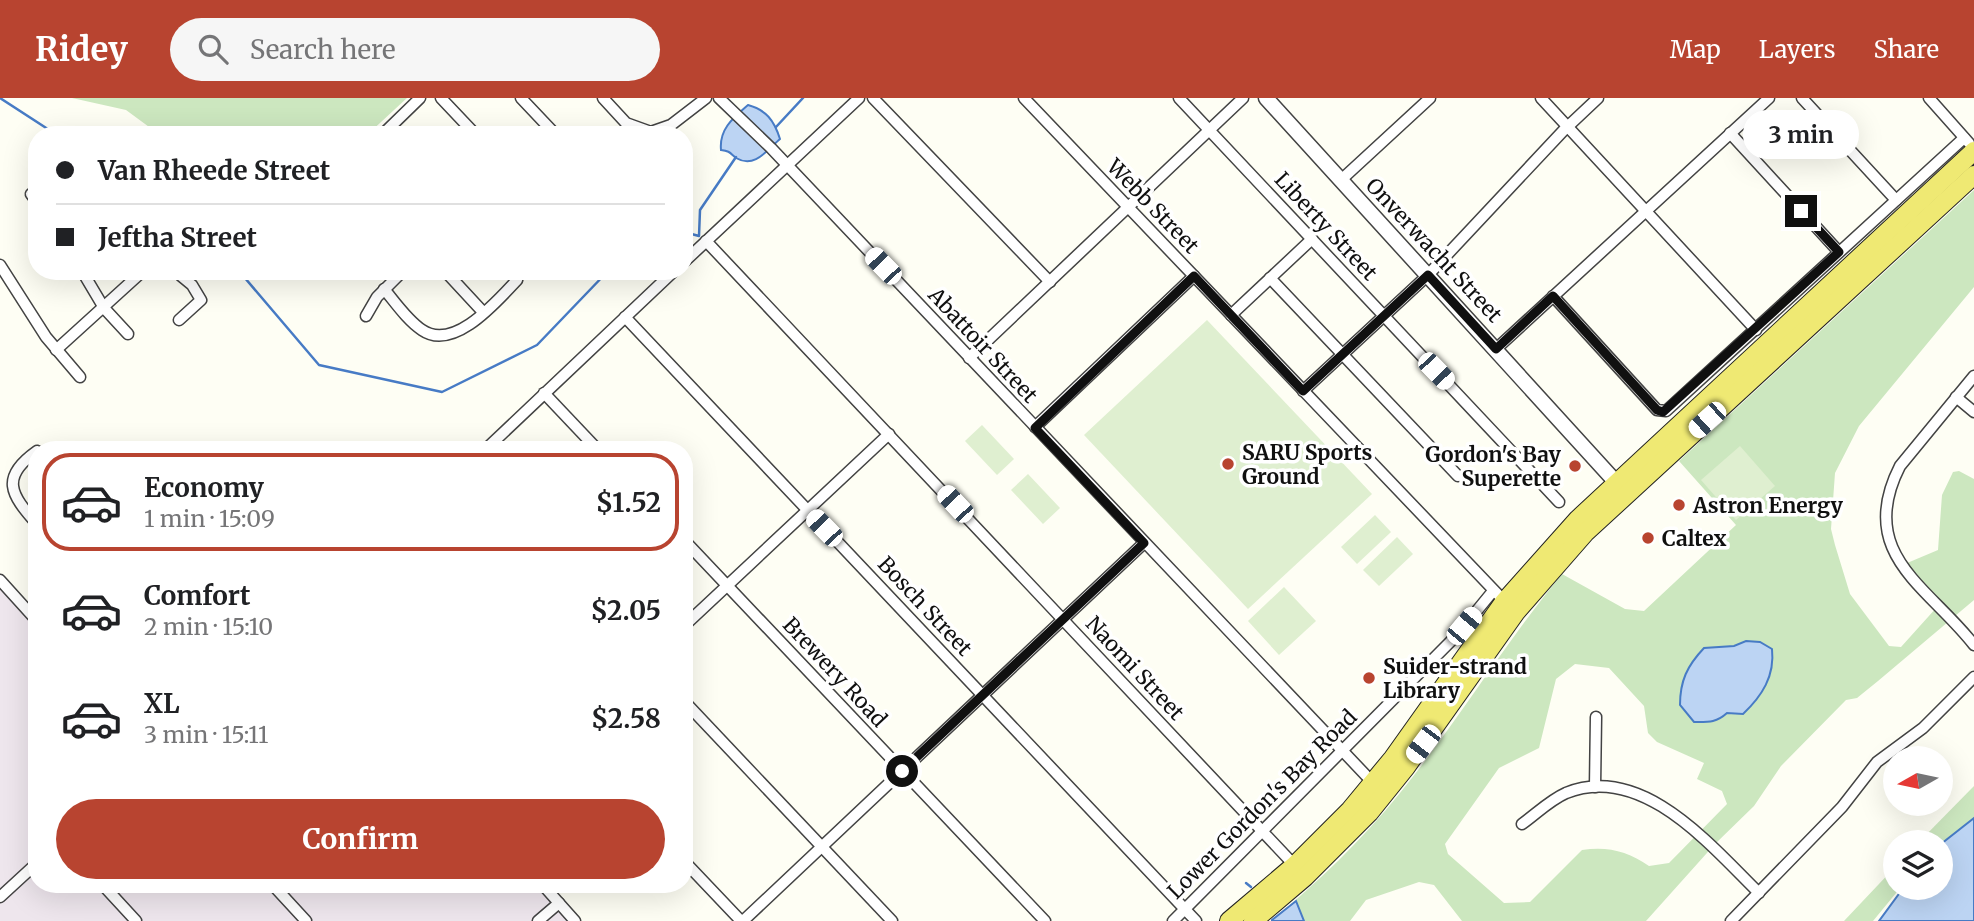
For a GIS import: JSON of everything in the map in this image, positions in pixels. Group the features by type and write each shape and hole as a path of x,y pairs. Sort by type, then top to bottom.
{"main road":[{"path":"1745,374 1971,146"},
{"path":"1253,921 1379,789 1505,602 1560,537 1622,488 1745,374 1974,175"},
{"path":"1505,602 1572,547 1622,488"},
{"path":"1229,921 1300,871"}],"street":[{"path":"394,126 420,98"},
{"path":"441,98 467,126"},
{"path":"521,98 547,126"},
{"path":"668,126 706,98"},
{"name":"Abattoir Street","path":"719,98 771,148 1379,789"},
{"path":"693,253 859,98"},
{"path":"873,98 1050,282"},
{"name":"Webb Street","path":"1024,98 1505,602"},
{"name":"Liberty Street","path":"1179,98 1559,502"},
{"path":"970,358 1243,98"},
{"name":"Onverwacht Street","path":"1266,98 1622,488"},
{"path":"1341,180 1430,98"},
{"path":"1541,98 1756,330"},
{"path":"1303,391 1428,275 1568,126 1598,98"},
{"path":"1496,349 1769,98"},
{"path":"1802,98 1896,200"},
{"path":"1553,296 1657,410 1669,409 1896,200 1971,146 1929,98"},
{"path":"606,99 626,123 634,126"},
{"path":"1730,133 1839,252"},
{"path":"1231,315 1312,239"},
{"name":"Naomi Street","path":"706,241 1300,871"},
{"path":"0,265 56,350 80,377"},
{"path":"1035,428 1194,276"},
{"path":"1270,278 1458,476"},
{"path":"87,280 104,308 128,334"},
{"path":"56,350 134,280"},
{"path":"179,320 201,300 186,280"},
{"path":"366,316 394,280"},
{"path":"453,280 482,312"},
{"path":"384,289 425,332 458,333 517,280"},
{"path":"494,441 664,280"},
{"name":"Bosch Street","path":"625,317 1196,921"},
{"path":"1974,376 1899,466 1890,489 1887,522 1895,556 1907,576 1974,645"},
{"path":"544,393 589,441"},
{"path":"1956,397 1974,412"},
{"path":"693,618 889,434"},
{"path":"28,459 11,473 8,484 10,494 28,514"},
{"path":"693,870 742,921 1144,543"},
{"name":"Brewery Road","path":"693,550 1045,921"},
{"path":"0,580 28,611"},
{"name":"Lower Gordon's Bay Road","path":"1172,921 1457,635 1505,602"},
{"path":"1731,921 1842,807 1877,761 1923,728 1974,677"},
{"path":"693,711 892,921"},
{"path":"1595,787 1596,717"},
{"path":"1522,824 1561,796 1595,787 1629,792 1663,808 1711,846 1759,893"},
{"path":"0,897 28,871"},
{"path":"110,893 136,921"},
{"path":"280,893 306,921"},
{"path":"550,893 575,921"},
{"path":"538,921 559,903"}],"shaded area":[{"path":"0,579 28,609 28,893 544,893 570,921 0,921"}],"green space":[{"path":"72,98 407,98 377,126 148,126 126,110"},
{"path":"1974,190 1974,287 1859,426 1835,473 1831,529 1850,594 1889,646 1901,647 1937,607 1900,566 1938,550 1942,495 1953,472 1959,471 1974,479 1974,600 1857,698 1846,700 1781,766 1754,806 1715,844 1646,921 1462,921 1434,885 1419,882 1366,900 1350,921 1271,921 1306,891 1385,811 1562,574 1625,609 1644,611 1736,525 1679,461","holes":["1575,664 1609,668 1644,706 1648,733 1657,742 1704,763 1697,779 1722,791 1727,804 1669,863 1649,866 1617,851 1582,850 1530,902 1504,903 1448,854 1445,844 1499,768 1539,748 1556,679"]},
{"name":"SARU Sports Ground","path":"1207,320 1372,494 1248,609 1084,435"},
{"path":"982,425 1014,459 997,475 965,441"},
{"path":"1740,446 1775,486 1736,520 1701,480"},
{"path":"1028,474 1060,508 1043,524 1011,490"},
{"path":"1375,515 1391,532 1357,564 1341,547"},
{"path":"1397,537 1413,554 1379,586 1363,570"},
{"path":"1284,587 1316,621 1279,655 1248,621"},
{"path":"1974,786 1974,818 1953,835 1953,830 1931,830 1945,816 1953,816 1953,807"},
{"path":"1883,880 1883,900 1890,900 1873,921 1844,921"}],"water":[{"path":"748,105 768,117 780,139 755,160 743,161 721,150 721,143 732,119"},
{"path":"1746,641 1760,642 1772,649 1769,677 1761,693 1743,714 1727,713 1708,722 1694,722 1680,705 1683,681 1693,661 1704,648 1734,646"},
{"path":"1974,818 1974,921 1879,921 1894,900 1953,900 1953,835"},
{"path":"1296,901 1304,921 1272,921 1272,920"}],"waterway":[{"path":"0,98 43,126"},
{"path":"776,127 803,98"},
{"path":"693,234 699,236 700,210 736,157"},
{"path":"247,280 319,365 442,392 537,345 599,280"},
{"path":"1246,883 1251,887"}],"place":[{"name":"SARU Sports Ground","path":"1228,464"},
{"name":"Gordon's Bay Superette","path":"1575,466"},
{"name":"Astron Energy","path":"1679,505"},
{"name":"Caltex","path":"1648,538"},
{"name":"Suider-strand Library","path":"1369,678"}],"route":[{"path":"902,771 1144,543 1035,428 1194,276 1303,391 1428,275 1496,349 1553,296 1657,410 1663,412 1839,252 1801,211"}]}
